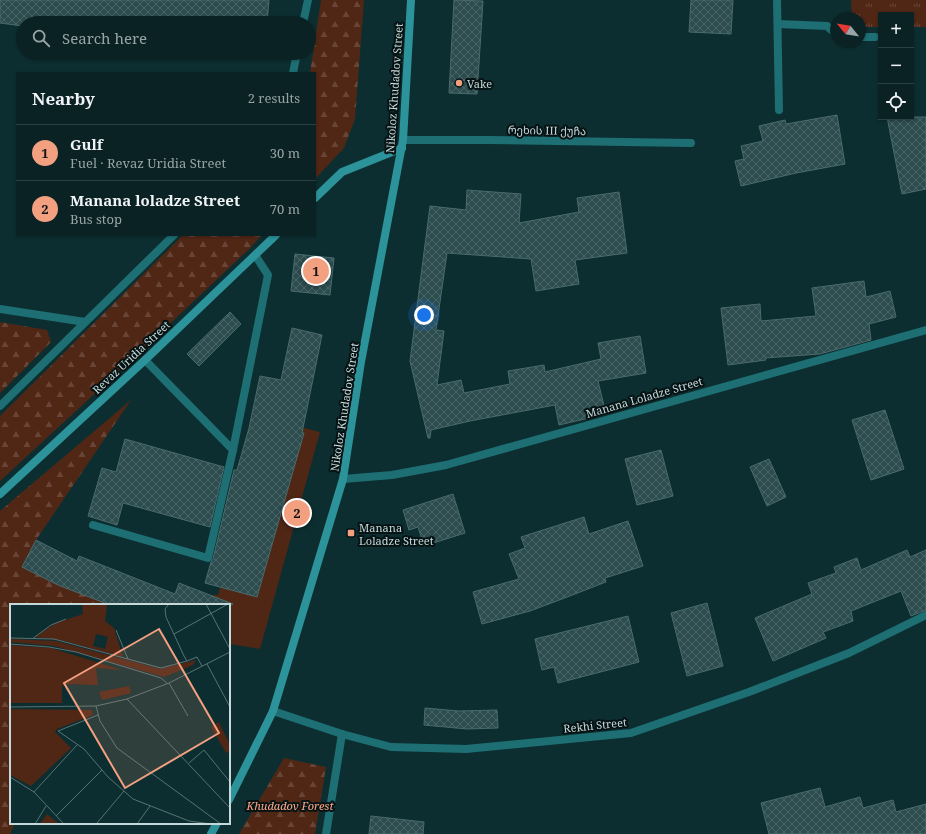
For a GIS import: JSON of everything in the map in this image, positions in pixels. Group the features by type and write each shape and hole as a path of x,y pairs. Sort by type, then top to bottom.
{"main road":[{"name":"Nikoloz Khudadov Street","path":"230,798 273,711 343,479 361,362 403,144 411,0"},
{"path":"316,197 342,172 403,144"},
{"name":"Revaz Uridia Street","path":"0,494 145,360 275,236"},
{"path":"211,834 216,824"}],"street":[{"path":"305,16 308,0"},
{"path":"778,0 779,110"},
{"path":"778,24 827,26 830,29"},
{"path":"866,37 875,37"},
{"path":"293,72 296,60"},
{"name":"რეხის III ქუჩა","path":"403,144 488,140 691,143"},
{"path":"0,406 173,236"},
{"path":"93,525 208,558 233,450 268,275 255,255"},
{"path":"0,309 85,322"},
{"name":"Manana Loladze Street","path":"343,479 392,475 446,465 926,330"},
{"path":"145,360 233,450"},
{"name":"Rekhi Street","path":"273,711 342,734 390,747 466,749 631,733 749,692 849,653 926,615"},
{"path":"326,834 342,734"}],"green space":[{"path":"321,0 364,0 355,119 344,148 316,178 316,72 310,72 312,60 316,60 316,33"},
{"path":"851,0 926,0 926,27 914,27 914,12 878,12 878,27 866,27 866,12 852,12"},
{"path":"182,236 261,236 140,352 0,481 0,416"},
{"path":"0,322 47,330 51,342 0,393"},
{"path":"131,400 36,540 23,566 67,588 107,604 10,604 10,824 15,824 10,834 0,834 0,511"},
{"path":"266,418 320,432 260,649 230,644 230,604 205,604 209,595 218,595"},
{"name":"Khudadov Forest","path":"284,758 326,767 315,834 239,834"}],"building":[{"path":"0,0 269,0 268,16 16,16 16,25 0,23"},
{"path":"454,0 483,1 477,94 449,93"},
{"path":"691,0 733,0 731,34 689,32"},
{"path":"837,115 845,164 796,173 741,186 735,161 744,159 741,146 763,141 759,126 785,120 786,124"},
{"path":"914,117 926,117 926,189 902,194 888,120 914,120"},
{"path":"467,190 521,194 519,223 579,212 577,198 619,192 627,253 575,260 579,284 536,291 531,259 447,253 436,330 444,331 437,385 461,380 464,393 510,384 508,371 544,365 545,372 601,359 598,343 640,336 646,373 598,381 606,414 559,425 555,405 431,430 430,438 428,438 410,361 430,206 466,210"},
{"path":"295,254 334,258 330,295 291,291"},
{"path":"864,281 866,297 890,291 896,317 869,324 871,340 820,354 765,358 766,360 728,365 721,308 760,304 761,321 816,316 812,288"},
{"path":"230,312 241,324 199,366 187,354"},
{"path":"292,328 322,335 302,433 304,433 257,597 205,583 213,559 234,470 237,470 249,428 260,376 281,380"},
{"path":"885,410 904,469 871,480 852,420"},
{"path":"125,439 224,467 210,527 123,503 117,525 88,516 102,468 116,472"},
{"path":"661,450 673,496 637,505 625,459"},
{"path":"769,459 786,497 767,506 750,467"},
{"path":"453,494 465,533 424,546 418,527 409,530 403,510"},
{"path":"584,517 589,534 628,521 643,566 605,578 606,582 530,611 482,624 473,592 519,579 509,554 525,548 521,537"},
{"path":"36,540 77,561 79,556 175,594 179,583 233,604 107,604 58,585 22,567"},
{"path":"907,550 910,557 926,550 926,610 911,616 901,591 851,611 853,621 823,632 826,638 773,661 755,618 812,594 808,583 836,573 834,567 857,558 861,570"},
{"path":"707,603 723,666 687,676 671,613"},
{"path":"628,616 639,662 558,683 554,667 542,670 535,639"},
{"path":"425,708 459,711 497,710 498,728 467,729 424,725"},
{"path":"820,788 825,807 860,797 863,808 893,800 896,812 926,804 926,834 769,834 761,803"},
{"path":"371,816 424,822 423,834 369,834"}],"place":[{"name":"Vake","path":"459,83"},
{"name":"Gulf","path":"316,271"},
{"name":"Manana loladze Street","path":"297,513"},
{"name":"Manana Loladze Street","path":"351,533"}]}
